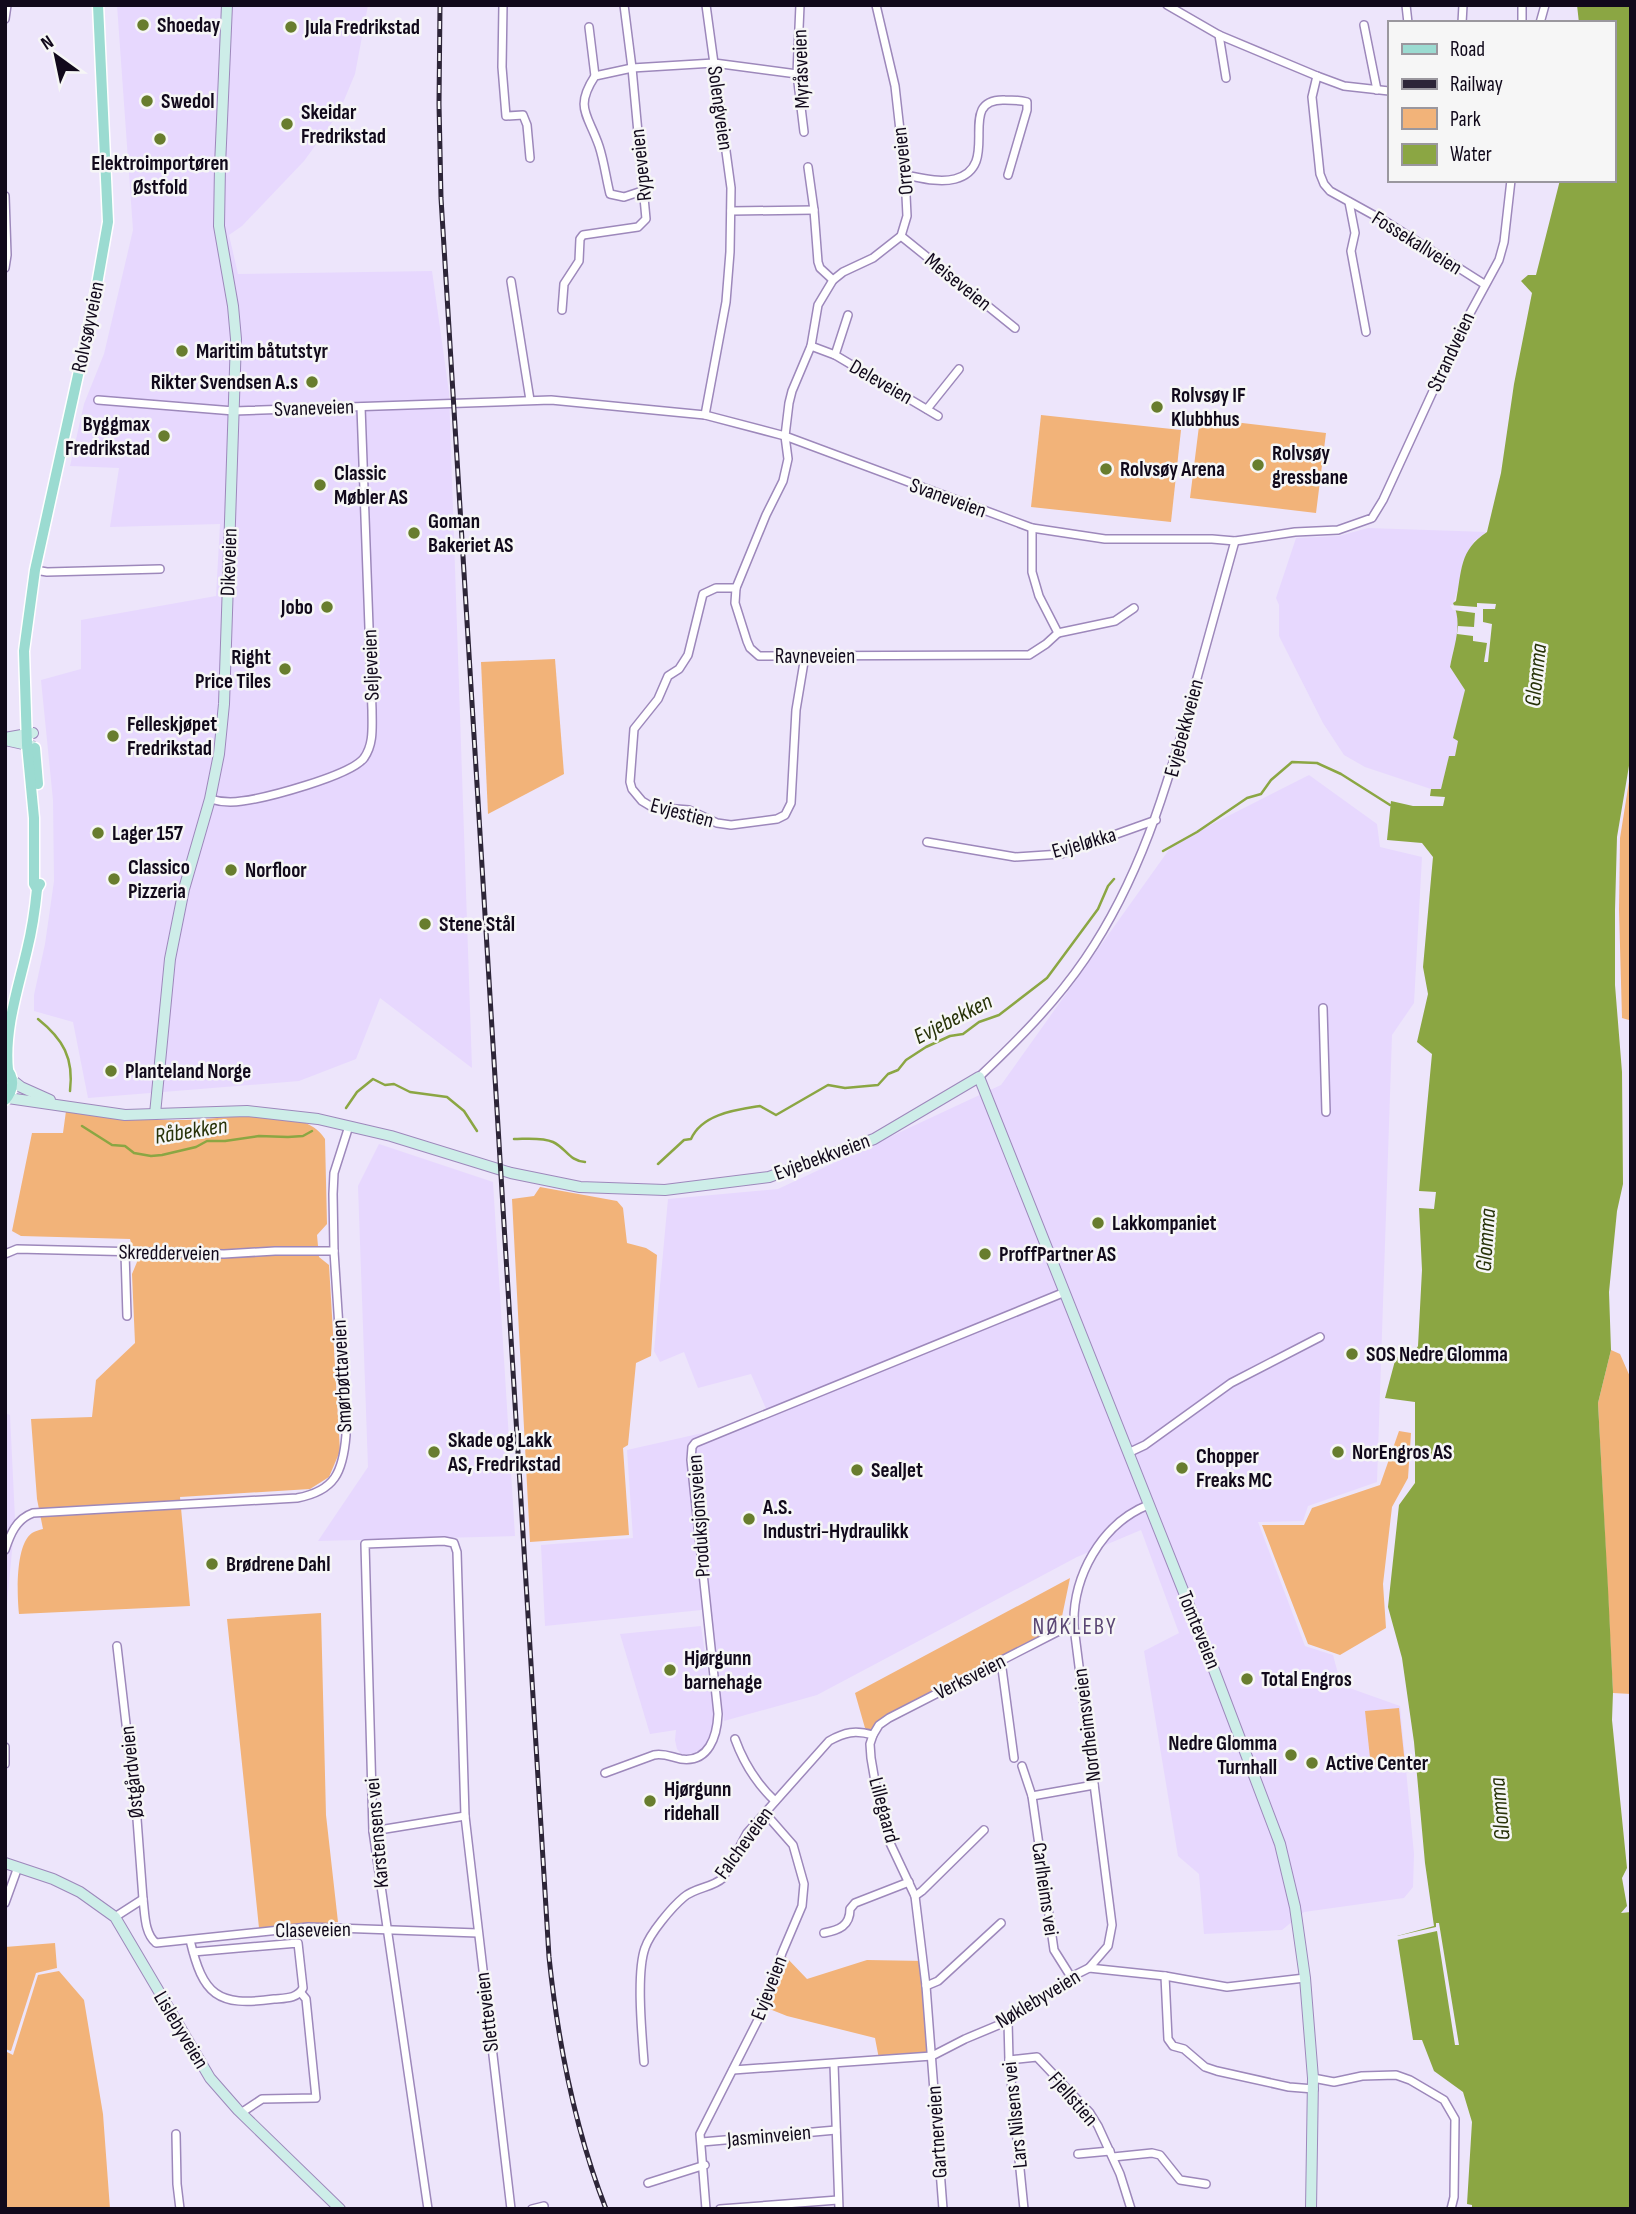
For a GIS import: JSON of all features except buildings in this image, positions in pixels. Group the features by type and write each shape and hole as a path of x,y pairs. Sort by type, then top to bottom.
{"main road":[{"name":"Rolvsøyveien","path":"7,1099 12,1089 7,1053 15,997 40,884 41,849 30,740 26,644 35,570 93,307 108,222 98,5"},
{"name":"Rolvsøyveien","path":"5,1018 15,997"}],"street":[{"path":"5,19 7,5"},
{"name":"Dikeveien","path":"155,1114 170,959 184,889 210,799 225,704 236,339 219,226 228,5"},
{"path":"503,5 502,67 506,116 523,116 527,125 530,158"},
{"name":"Rypeveien","path":"562,310 564,284 579,261 580,239 588,233 638,227 646,219 624,5"},
{"name":"Solengveien","path":"705,415 726,302 731,211 706,5"},
{"name":"Myråsveien","path":"800,5 797,74 804,132"},
{"name":"Orreveien","path":"876,5 894,78 905,176 907,216 901,236"},
{"path":"1167,5 1219,35 1344,86 1388,91"},
{"path":"1364,25 1377,90"},
{"path":"589,27 595,76 584,92 583,108 600,148 610,194 624,197 645,190"},
{"path":"1219,35 1226,78"},
{"path":"595,76 632,68 714,63 797,74"},
{"name":"Fossekallveien","path":"1317,75 1312,97 1320,174 1324,184 1330,191 1388,223 1484,284"},
{"path":"905,176 940,181 956,179 965,174 973,167 979,153 982,106 998,99 1027,102 1009,176"},
{"path":"808,167 818,262 820,268 833,280"},
{"name":"Strandveien","path":"1372,518 1383,500 1461,328 1499,260 1504,242 1511,182"},
{"path":"5,196 5,268"},
{"name":"Fossekallveien","path":"1349,202 1355,233 1351,251 1366,332"},
{"path":"731,211 814,210"},
{"path":"736,588 783,481 788,459 785,436 792,391 811,346 818,305 833,280 843,272 873,258 901,236"},
{"name":"Meiseveien","path":"901,236 1015,328"},
{"path":"511,281 530,400"},
{"name":"Deleveien","path":"835,355 849,315"},
{"name":"Deleveien","path":"811,346 835,355 938,416"},
{"name":"Deleveien","path":"927,409 959,369"},
{"name":"Svaneveien","path":"98,400 234,411 530,400 591,403 705,415 785,436 1032,528 1105,539 1235,541 1295,532 1338,530 1372,518"},
{"name":"Seljeveien","path":"210,799 242,802 301,786 348,770 358,764 369,747 372,710 362,407"},
{"path":"1032,528 1032,572 1039,597 1058,633"},
{"name":"Evjebekkveien","path":"7,1099 125,1115 247,1111 318,1119 391,1136 511,1173 580,1187 665,1190 769,1177 874,1139 979,1077 1028,1030 1085,960 1116,907 1156,820 1168,786 1235,541"},
{"path":"35,570 160,569"},
{"name":"Evjestien","path":"736,588 716,588 703,594 688,655 679,669 668,676 658,699 634,729 630,782 635,796 652,807 689,810 717,823 731,825 777,819 785,815 791,803 796,710 805,656"},
{"name":"Ravneveien","path":"736,588 735,603 747,641 759,656 1029,655 1058,633 1115,621 1134,608"},
{"path":"5,739 30,740"},
{"name":"Evjeløkka","path":"927,842 1015,857 1061,854 1156,820"},
{"path":"1323,1008 1326,1112"},
{"name":"Evjebekkveien","path":"9,1072 21,1087 56,1104"},
{"name":"Tomteveien","path":"979,1077 1245,1749 1280,1844 1293,1896 1305,1978 1313,2084 1311,2209"},
{"name":"Smørbøttaveien","path":"5,1550 11,1534 22,1518 44,1511 297,1498 313,1495 326,1487 341,1468 346,1435 334,1251 334,1173 349,1126"},
{"name":"Skredderveien","path":"5,1254 17,1249 125,1253 334,1251"},
{"path":"125,1253 127,1316"},
{"name":"Produksjonsveien","path":"605,1773 654,1755 662,1754 681,1759 702,1755 711,1746 717,1731 718,1714 691,1460 695,1443 1065,1292"},
{"path":"1128,1454 1145,1445 1230,1383 1320,1337"},
{"name":"Nordheimsveien","path":"1089,1968 1108,1945 1112,1925 1074,1627 1074,1604 1077,1590 1105,1536 1124,1517 1148,1505"},
{"name":"Karstensens vei","path":"428,2209 373,1831 365,1544 444,1541 454,1543"},
{"name":"Sletteveien","path":"454,1543 457,1552 465,1816 511,2209"},
{"name":"Verksveien","path":"873,1735 879,1725 889,1718 1059,1631 1074,1627"},
{"name":"Østgårdveien","path":"117,1646 139,1835 143,1899 150,1938"},
{"path":"1001,1661 1014,1758"},
{"name":"Falcheveien","path":"644,2062 642,1959 651,1937 684,1897 723,1878 747,1833 829,1741 843,1733 857,1731 873,1735"},
{"name":"Lillegaard","path":"873,1735 871,1758 890,1843 915,1896 932,2056"},
{"path":"735,1739 743,1762 762,1789 775,1801"},
{"path":"5,1747 5,1764"},
{"name":"Carlheims vei","path":"1022,1766 1032,1796 1054,1950 1071,1977"},
{"path":"1032,1796 1094,1785"},
{"name":"Evjeveien","path":"706,2209 705,2165 700,2134 764,2008 782,1953 802,1906 804,1884 793,1845 765,1813"},
{"path":"373,1831 465,1816"},
{"path":"915,1896 984,1830"},
{"name":"Lislebyveien","path":"5,1863 80,1892 115,1917 210,2078 241,2113 340,2209"},
{"path":"5,1903 18,1867"},
{"path":"824,1933 844,1927 855,1903 909,1882"},
{"path":"115,1917 143,1899"},
{"path":"926,1986 938,1981 1001,1923"},
{"name":"Claseveien","path":"150,1938 156,1944 308,1927 478,1933"},
{"path":"190,1940 193,1952 199,1973 206,1985 229,2000 250,2003 287,1998 300,1993 304,1985 298,1943 193,1952"},
{"name":"Nøklebyveien","path":"733,2070 932,2056 1008,2021 1071,1977 1089,1968 1165,1976 1227,1987 1305,1978"},
{"path":"1165,1976 1168,2039 1173,2046 1184,2049 1205,2067 1289,2087 1362,2076 1396,2075 1444,2100 1455,2119 1454,2197 1451,2209"},
{"path":"241,2113 262,2099 316,2098 306,1999 300,1993"},
{"name":"Lars Nilsens vei","path":"1008,2021 1009,2060 1024,2209"},
{"name":"Gartnerveien","path":"932,2056 943,2209"},
{"name":"Fjellstien","path":"1009,2060 1037,2057 1090,2113 1111,2154 1131,2209"},
{"path":"720,2209 839,2204 834,2064"},
{"name":"Jasminveien","path":"702,2142 836,2130"},
{"path":"176,2134 180,2209"},
{"path":"1078,2154 1152,2153 1160,2155 1180,2180 1206,2184"},
{"path":"648,2183 705,2165"},
{"path":"533,2209 544,2206"}],"shaded area":[{"path":"117,5 368,5 355,74 331,124 304,161 242,226 229,235 238,274 432,271 449,392 472,1068 380,998 356,1059 299,1081 88,1098 73,1022 34,1011 34,995 54,881 53,800 41,680 81,669 81,620 216,596 220,524 110,527 119,468 70,466 84,404 104,354 133,230"},
{"path":"1368,528 1487,532 1474,541 1453,604 1459,629 1450,667 1465,690 1454,738 1458,741 1455,756 1449,756 1441,790 1365,767 1344,755 1323,723 1279,636 1279,605 1276,598 1296,538 1339,536"},
{"path":"1309,775 1377,824 1380,847 1422,857 1414,1003 1392,1035 1377,1482 1308,1506 1303,1521 1258,1522 1305,1646 1333,1655 1341,1685 1400,1706 1414,1854 1413,1887 1404,1898 1304,1912 1282,1930 1204,1934 1199,1874 1178,1856 1144,1651 1179,1633 1141,1530 1077,1557 817,1695 724,1721 711,1609 545,1626 541,1545 633,1538 627,1450 770,1418 751,1374 698,1388 684,1352 660,1362 654,1351 668,1199 778,1189 1001,1085 1173,844"},
{"path":"379,1144 493,1182 515,1536 318,1541 368,1467 358,1186"},
{"path":"5,1413 10,1415 15,1519 5,1625"},
{"path":"701,1626 713,1709 712,1735 706,1746 694,1753 682,1755 677,1749 676,1730 650,1734 620,1634"}],"green space":[{"name":"Rolvsøy Arena","path":"1041,415 1181,430 1171,522 1031,507"},
{"name":"Rolvsøy gressbane","path":"1200,418 1326,433 1316,513 1190,498"},
{"path":"555,659 564,774 488,814 481,662"},
{"path":"1631,769 1629,1020 1622,1018 1619,910 1620,838"},
{"path":"66,1111 156,1120 281,1117 314,1128 325,1139 327,1224 317,1235 319,1257 329,1265 340,1451 329,1477 310,1489 180,1497 190,1606 19,1614 18,1571 23,1548 32,1533 43,1529 37,1499 31,1419 92,1417 96,1380 135,1343 132,1274 137,1262 130,1239 21,1236 12,1231 32,1133 63,1133"},
{"path":"540,1187 617,1201 623,1208 627,1243 646,1248 657,1255 651,1356 636,1363 628,1445 623,1448 629,1535 530,1542 512,1199 534,1196"},
{"path":"1611,1350 1620,1354 1631,1379 1631,1694 1613,1693 1598,1403"},
{"path":"1399,1431 1411,1433 1408,1478 1392,1507 1383,1584 1386,1628 1340,1655 1308,1644 1262,1525 1304,1525 1312,1508 1380,1485"},
{"path":"1070,1578 1059,1631 889,1718 873,1735 865,1728 855,1693"},
{"path":"321,1613 326,1815 338,1922 259,1928 227,1619"},
{"path":"1399,1708 1405,1764 1371,1767 1365,1711"},
{"path":"55,1943 57,1968 36,1973 11,2051 5,2049 5,1947"},
{"path":"785,1956 807,1979 867,1960 924,1961 932,2056 879,2059 875,2038 787,2016 767,2008 779,1982"},
{"path":"59,1971 84,2000 103,2114 110,2209 5,2209 5,2051 13,2055 38,1975"}],"water":[{"name":"Glomma","path":"1577,5 1631,5 1631,754 1617,837 1615,910 1615,985 1622,1072 1623,1184 1617,1211 1609,1292 1611,1350 1598,1403 1613,1692 1612,1720 1627,1868 1622,1878 1627,1906 1621,1913 1631,1912 1631,2209 1472,2209 1472,2205 1467,2204 1472,2122 1463,2092 1434,2071 1422,2040 1413,2040 1397,1936 1434,1926 1402,1658 1388,1607 1399,1505 1415,1483 1415,1402 1385,1398 1396,1357 1412,1356 1418,1346 1422,1270 1419,1208 1434,1209 1436,1192 1419,1191 1432,1054 1417,1042 1428,994 1423,967 1433,857 1422,843 1387,840 1391,801 1413,806 1443,806 1445,797 1430,796 1431,789 1441,789 1449,756 1455,756 1458,741 1453,738 1465,690 1450,667 1458,627 1453,603 1456,601 1466,554 1487,532 1501,473 1514,384 1532,293 1521,281 1528,275 1536,275 1559,182 1615,182 1615,21 1579,21"}],"pier":[{"path":"1477,603 1496,604 1495,609 1483,609 1483,622 1492,624 1488,662 1484,662 1487,643 1473,641 1473,636 1457,634 1458,626 1474,627 1475,613 1453,610 1450,605 1477,607"},
{"path":"1436,1923 1439,1923 1459,2045 1455,2045 1437,1931 1397,1940 1397,1936 1436,1927"}],"waterway":[{"name":"Evjebekken","path":"1163,851 1247,798 1261,794 1271,780 1292,762 1317,763 1341,774 1390,805"},
{"name":"Evjebekken","path":"658,1164 684,1140 691,1139 703,1124 720,1115 760,1106 776,1115 828,1085 845,1088 878,1085 888,1074 898,1070 906,1060 926,1047 950,1036 963,1034 979,1022 999,1015 1047,978 1098,909 1114,879"},
{"name":"Råbekken","path":"38,1019 54,1034 65,1050 70,1069 70,1091"},
{"name":"Råbekken","path":"346,1108 357,1092 373,1079 385,1085 394,1084 410,1092 447,1097 464,1111 477,1131"},
{"name":"Råbekken","path":"82,1126 112,1145 125,1146 134,1153 151,1156 196,1147 207,1141 259,1136 303,1136 312,1131"},
{"name":"Evjebekken","path":"514,1139 549,1140 571,1157 585,1162"}],"railway":[{"path":"440,5 441,198 549,1957 557,2021 576,2116 606,2209"}],"place":[{"name":"Shoeday","path":"143,25"},
{"name":"Jula Fredrikstad","path":"291,27"},
{"name":"Swedol","path":"147,101"},
{"name":"Skeidar Fredrikstad","path":"287,124"},
{"name":"Elektroimportøren Østfold","path":"160,139"},
{"name":"Maritim båtutstyr","path":"182,351"},
{"name":"Rikter Svendsen A.s","path":"312,382"},
{"name":"Rolvsøy IF Klubbhus","path":"1157,407"},
{"name":"Byggmax Fredrikstad","path":"164,436"},
{"name":"Rolvsøy gressbane","path":"1258,465"},
{"name":"Rolvsøy Arena","path":"1106,469"},
{"name":"Classic Møbler AS","path":"320,485"},
{"name":"Goman Bakeriet AS","path":"414,533"},
{"name":"Jobo","path":"327,607"},
{"name":"Right Price Tiles","path":"285,669"},
{"name":"Felleskjøpet Fredrikstad","path":"113,736"},
{"name":"Lager 157","path":"98,833"},
{"name":"Norfloor","path":"231,870"},
{"name":"Classico Pizzeria","path":"114,879"},
{"name":"Stene Stål","path":"425,924"},
{"name":"Planteland Norge","path":"111,1071"},
{"name":"Lakkompaniet","path":"1098,1223"},
{"name":"ProffPartner AS","path":"985,1254"},
{"name":"SOS Nedre Glomma","path":"1352,1354"},
{"name":"Skade og Lakk AS, Fredrikstad","path":"434,1452"},
{"name":"NorEngros AS","path":"1338,1452"},
{"name":"Chopper Freaks MC","path":"1182,1468"},
{"name":"SealJet","path":"857,1470"},
{"name":"A.S. Industri-Hydraulikk","path":"749,1519"},
{"name":"Brødrene Dahl","path":"212,1564"},
{"name":"Hjørgunn barnehage","path":"670,1670"},
{"name":"Total Engros","path":"1247,1679"},
{"name":"Nedre Glomma Turnhall","path":"1291,1755"},
{"name":"Active Center","path":"1312,1763"},
{"name":"Hjørgunn ridehall","path":"650,1801"}],"district":[{"name":"NØKLEBY","path":"1075,1627"}]}
